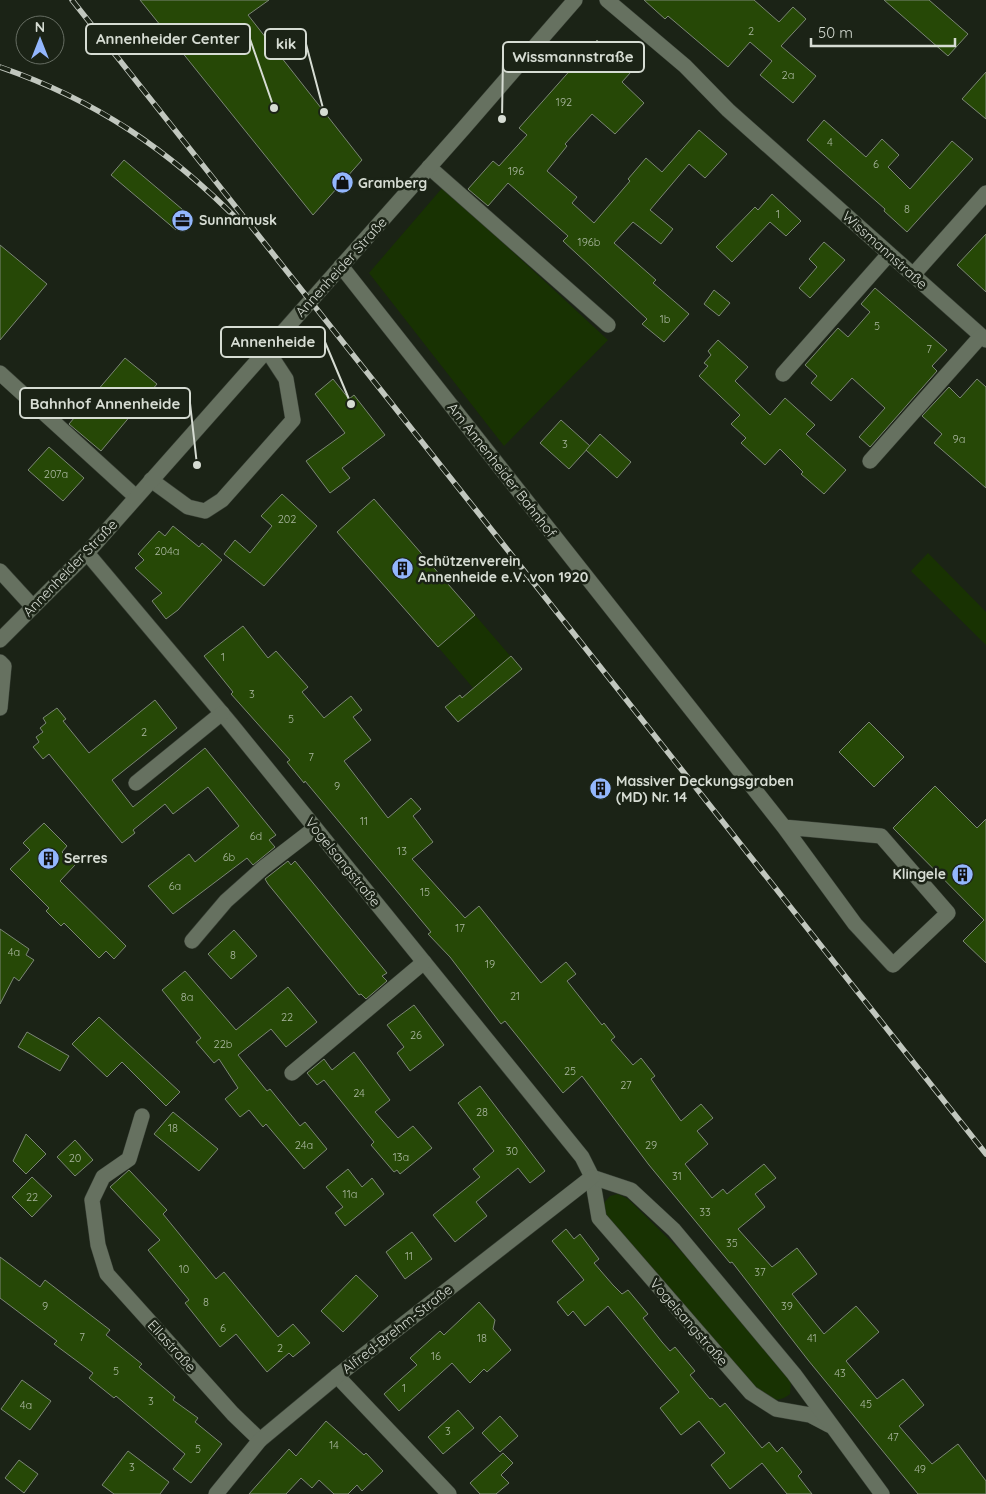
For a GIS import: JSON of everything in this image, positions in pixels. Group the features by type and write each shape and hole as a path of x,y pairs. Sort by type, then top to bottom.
{"street":[{"name":"Wissmannstraße","path":"607,0 685,66 728,110 984,338"},
{"name":"Annenheider Straße","path":"0,640 87,553 429,167 566,3"},
{"path":"429,167 608,325"},
{"path":"913,275 986,193"},
{"path":"783,374 889,254"},
{"name":"Am Annenheider Bahnhof","path":"341,266 784,827 855,924 893,965 948,914 881,836 784,827"},
{"path":"870,461 984,338"},
{"path":"151,480 188,507 205,511 222,500 293,420 286,379 267,350"},
{"path":"0,373 136,497"},
{"name":"Vogelsangstraße","path":"87,553 222,713 582,1157 592,1177 599,1218 751,1394 776,1409 810,1415 829,1425"},
{"path":"0,571 33,607"},
{"path":"0,662 4,666 0,708"},
{"path":"136,783 222,713"},
{"path":"192,941 226,901 263,868 315,828"},
{"path":"292,1073 424,962"},
{"name":"Ellastraße","path":"142,1116 129,1159 103,1177 92,1200 98,1245 106,1274 233,1414 260,1440"},
{"name":"Vogelsangstraße","path":"592,1177 631,1190 674,1230 794,1374 829,1425 882,1494"},
{"name":"Alfred-Brehm-Straße","path":"216,1494 260,1440 336,1376 592,1177"},
{"path":"336,1376 449,1494"}],"green space":[{"path":"443,187 608,340 504,446 369,273"},
{"path":"928,553 986,612 986,645 911,571"},
{"path":"475,615 511,657 474,689 438,647"},
{"path":"618,1194 628,1199 681,1251 787,1374 791,1382 790,1394 778,1400 767,1398 748,1381 605,1214 603,1204 610,1196"}],"building":[{"path":"140,0 269,0 248,15 362,160 313,215"},
{"path":"644,0 754,0 779,22 793,7 806,19 781,46 816,76 793,103 760,75 772,61 750,42 728,67 668,16 665,19"},
{"path":"884,0 929,0 968,34 948,56"},
{"path":"597,40 631,72 622,82 644,103 615,134 592,114 565,144 567,146 547,171 577,197 572,203 594,223 630,181 628,179 646,158 662,172 699,130 727,154 705,178 689,164 650,210 673,229 661,244 633,222 614,243 656,280 653,283 689,314 664,342 642,324 647,319 563,241 568,236 508,183 488,206 468,189 493,161 499,166 527,135 519,128"},
{"path":"986,72 986,119 962,99"},
{"path":"824,120 866,157 882,139 899,155 888,167 910,189 952,141 973,159 907,232 884,211 885,209 807,140"},
{"path":"124,160 189,215 176,230 111,175"},
{"path":"772,194 801,221 786,236 770,222 732,262 716,247 755,207 758,210"},
{"path":"986,234 986,292 957,265"},
{"path":"824,242 845,260 810,298 799,288 817,267 809,259"},
{"path":"0,245 47,284 0,340"},
{"path":"875,288 947,350 932,366 937,371 870,447 859,437 885,408 852,378 831,401 811,383 817,376 805,365 838,328 848,337 870,312 861,304"},
{"path":"714,290 730,303 719,316 704,304"},
{"path":"718,340 748,367 735,381 770,415 785,398 815,425 806,434 846,470 824,494 801,474 803,472 780,449 765,465 741,443 746,438 731,424 740,415 699,376 708,366 704,363 711,355 708,351"},
{"path":"125,358 157,384 101,451 69,424"},
{"path":"333,379 349,399 354,395 385,435 342,468 350,478 330,493 306,461 345,433 315,394"},
{"path":"977,379 986,387 986,488 934,443 942,434 922,416 949,387 960,398"},
{"path":"561,420 590,446 569,469 540,443"},
{"path":"600,434 631,462 617,478 586,450"},
{"path":"49,447 84,478 63,501 28,470"},
{"path":"282,494 317,526 264,586 224,554 235,540 250,553 272,526 261,516"},
{"name":"Schützenverein Annenheide e.V. von 1920","path":"374,499 475,615 438,647 337,532"},
{"path":"173,526 199,547 202,543 222,560 178,610 166,619 152,601 162,593 135,568 144,560 138,554 159,531 165,536"},
{"path":"243,626 268,658 276,651 308,687 302,692 324,718 351,696 362,710 353,717 371,740 344,761 388,818 411,798 421,809 413,816 433,842 412,859 465,918 479,906 541,983 566,962 576,974 567,981 602,1025 604,1023 615,1037 611,1040 633,1065 641,1058 655,1076 651,1079 681,1121 701,1104 713,1118 697,1131 708,1144 685,1164 712,1198 723,1189 727,1194 764,1164 776,1178 755,1194 765,1207 738,1229 772,1267 797,1248 817,1274 792,1294 824,1334 856,1306 879,1332 846,1361 877,1399 903,1379 924,1405 899,1426 932,1464 958,1444 986,1481 986,1494 918,1494 808,1360 732,1262 730,1263 649,1165 582,1076 563,1093 505,1021 501,1024 450,957 428,934 431,932 305,781 304,783 287,762 290,760 231,694 233,692 204,656"},
{"path":"511,656 522,669 458,722 445,707 460,695 462,698"},
{"path":"155,700 177,728 112,780 133,807 205,748 276,835 269,840 275,847 253,865 247,858 173,914 148,886 189,854 195,862 239,826 208,787 173,814 165,804 133,830 135,833 122,843 49,754 43,759 33,747 39,742 36,737 43,732 40,728 46,723 43,718 57,708 66,719 63,721 89,753"},
{"path":"869,722 904,757 874,787 839,752"},
{"name":"Klingele","path":"935,786 977,828 986,819 986,963 963,941 984,920 893,828"},
{"path":"44,823 67,846 62,852 75,865 60,881 126,946 114,959 106,951 99,958 64,923 61,926 46,911 49,908 10,869 30,850 23,843"},
{"path":"288,861 291,865 295,861 387,973 382,976 387,981 366,999 361,994 359,995 265,879"},
{"path":"0,929 29,949 26,955 34,960 19,981 14,977 0,1004"},
{"path":"234,930 257,956 231,979 208,954"},
{"path":"185,971 236,1030 288,987 317,1022 286,1047 271,1029 238,1055 267,1091 270,1089 300,1126 305,1122 327,1149 304,1169 266,1124 263,1127 249,1110 240,1117 225,1099 238,1088 219,1059 214,1063 196,1042 201,1038 162,990"},
{"path":"414,1005 444,1045 410,1071 397,1053 404,1047 387,1025"},
{"path":"99,1017 180,1092 166,1106 122,1062 107,1077 72,1044"},
{"path":"27,1032 69,1056 60,1071 18,1047"},
{"path":"354,1052 390,1100 375,1112 398,1138 413,1126 432,1148 400,1174 397,1170 394,1172 371,1145 374,1142 324,1080 317,1085 307,1073 324,1059 332,1070"},
{"path":"480,1086 545,1171 530,1183 518,1168 476,1202 487,1216 455,1242 433,1215 480,1177 473,1169 494,1151 458,1103"},
{"path":"173,1112 218,1149 199,1171 154,1134"},
{"path":"26,1134 46,1154 26,1174 13,1161"},
{"path":"75,1140 93,1160 75,1176 57,1157"},
{"path":"348,1169 362,1187 372,1178 384,1194 345,1226 335,1213 343,1207 326,1187"},
{"path":"129,1170 167,1210 163,1214 216,1279 224,1272 278,1337 293,1324 310,1343 293,1357 289,1353 267,1372 236,1334 220,1347 185,1303 189,1300 148,1250 160,1240 110,1187"},
{"path":"32,1177 52,1196 32,1217 12,1197"},
{"path":"566,1229 574,1239 580,1234 599,1259 594,1263 622,1294 628,1290 648,1314 643,1318 662,1342 670,1351 675,1347 695,1371 690,1375 710,1399 712,1398 720,1407 725,1403 762,1448 769,1442 777,1452 782,1447 802,1472 798,1476 812,1494 787,1494 762,1463 730,1489 711,1465 725,1453 699,1421 681,1435 660,1408 679,1392 608,1306 585,1326 573,1311 568,1316 557,1302 584,1280 552,1241"},
{"path":"412,1232 432,1259 405,1279 386,1252"},
{"path":"0,1257 40,1287 45,1280 110,1330 106,1335 142,1364 139,1367 175,1397 173,1400 198,1418 195,1422 222,1444 191,1483 173,1469 185,1454 116,1396 114,1398 89,1378 93,1373 54,1344 57,1341 0,1298"},
{"path":"356,1275 378,1296 343,1332 321,1311"},
{"path":"479,1302 495,1320 493,1329 511,1350 487,1372 484,1369 470,1383 452,1363 399,1411 384,1394 417,1365 410,1358 440,1331 444,1335"},
{"path":"22,1380 51,1401 30,1430 1,1409"},
{"path":"458,1410 474,1428 443,1454 428,1437"},
{"path":"500,1416 518,1436 500,1452 482,1433"},
{"path":"326,1421 364,1455 366,1453 383,1471 362,1491 357,1485 348,1494 334,1494 319,1480 312,1488 301,1478 286,1494 249,1494 289,1449 296,1456"},
{"path":"128,1451 169,1482 160,1494 114,1494 102,1485"},
{"path":"503,1453 513,1463 501,1475 509,1483 496,1494 480,1494 470,1483"},
{"path":"19,1460 38,1474 24,1493 5,1478"}],"railway":[{"path":"72,0 986,1154"},
{"path":"0,67 68,95 129,130 186,172 240,222"}],"place":[{"name":"Annenheider Center","path":"274,108"},
{"name":"kik","path":"324,112"},
{"name":"Wissmannstraße","path":"502,119"},
{"name":"Gramberg","path":"342,183"},
{"name":"Sunnamusk","path":"183,220"},
{"name":"Annenheide","path":"351,404"},
{"name":"Bahnhof Annenheide","path":"197,465"},
{"name":"Schützenverein Annenheide e.V. von 1920","path":"402,569"},
{"name":"Massiver Deckungsgraben (MD) Nr. 14","path":"600,789"},
{"name":"Serres","path":"48,858"},
{"name":"Klingele","path":"962,874"}]}
